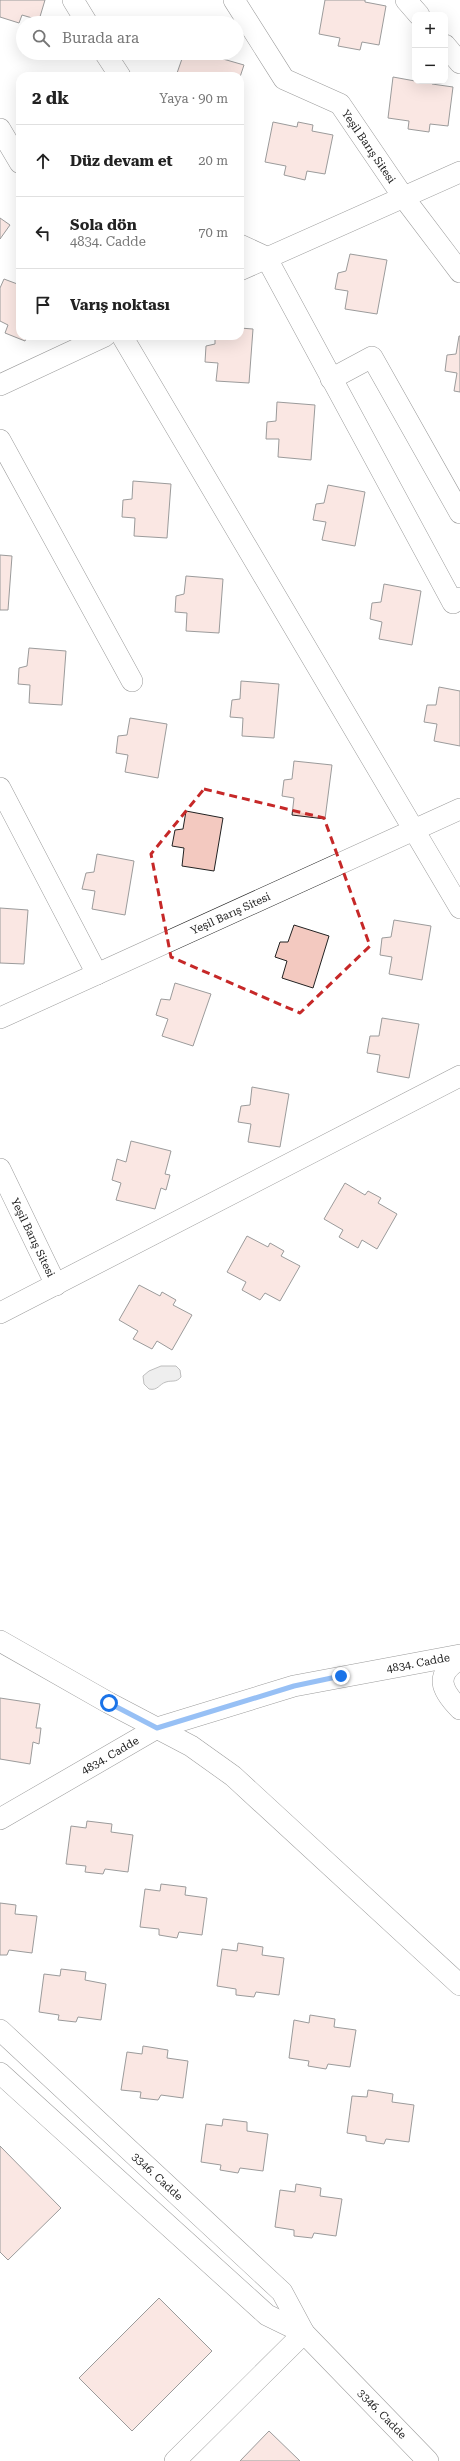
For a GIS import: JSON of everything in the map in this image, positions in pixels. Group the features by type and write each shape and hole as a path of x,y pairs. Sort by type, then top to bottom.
{"street":[{"path":"73,0 83,16"},
{"name":"Yeşil Barış Sitesi","path":"234,0 284,79 340,104 404,198 460,272"},
{"path":"406,0 416,12"},
{"path":"448,48 460,63"},
{"path":"110,60 117,72"},
{"path":"0,129 16,156"},
{"path":"244,268 460,172"},
{"path":"244,247 266,257 453,603 460,598"},
{"path":"0,385 96,340"},
{"path":"124,340 460,908"},
{"path":"331,379 372,357 460,513"},
{"path":"0,440 132,681"},
{"path":"0,788 97,974"},
{"name":"Yeşil Barış Sitesi","path":"0,1018 460,809"},
{"path":"0,1313 460,1076"},
{"name":"Yeşil Barış Sitesi","path":"0,1169 56,1284"},
{"path":"0,1641 109,1703 191,1746 234,1776 460,1986"},
{"name":"4834. Cadde","path":"0,1819 157,1728 294,1686 460,1655"},
{"path":"460,1659 449,1666 443,1677 444,1690 460,1709"},
{"name":"3346. Cadde","path":"0,2030 282,2292 304,2333 428,2461"},
{"name":"3346. Cadde","path":"0,2073 267,2315 304,2333"},
{"path":"175,2461 304,2333"}],"highlighted area":[{"path":"204,789 324,818 370,946 300,1013 171,957 151,854"}],"shaded area":[{"path":"161,1366 176,1366 180,1370 181,1377 176,1381 168,1381 154,1389 149,1389 144,1384 143,1376 149,1371"}],"building":[{"path":"0,0 45,0 40,16 16,16 16,22 0,17"},
{"path":"325,0 365,0 365,2 386,6 379,45 362,42 360,50 338,46 340,38 319,34"},
{"path":"182,60 226,60 244,65 242,72 177,72"},
{"path":"393,77 412,80 412,84 432,84 453,87 448,126 430,124 429,132 408,129 409,121 388,118"},
{"path":"273,122 297,127 298,122 313,125 312,131 333,135 325,174 307,171 305,180 284,175 286,166 265,162"},
{"path":"0,218 10,225 0,239"},
{"path":"350,254 387,260 377,314 345,309 348,291 335,289 338,273 346,271"},
{"path":"4,279 16,284 16,337 5,333 8,325 0,321 0,288"},
{"path":"244,328 253,329 249,383 216,381 218,363 205,362 206,346 215,344 215,340 244,340"},
{"path":"459,336 460,392 454,391 457,373 445,371 447,355 456,354"},
{"path":"277,402 315,405 311,460 278,457 279,439 266,439 267,422 276,421"},
{"path":"133,481 171,484 167,538 134,536 135,518 122,517 123,500 132,499"},
{"path":"328,485 365,492 355,546 322,540 326,522 313,520 316,504 324,503"},
{"path":"0,555 12,556 8,610 0,610"},
{"path":"186,576 223,579 219,633 186,631 187,613 175,612 176,596 184,594"},
{"path":"384,584 421,591 412,645 379,639 382,622 370,619 372,603 381,602"},
{"path":"29,648 66,651 62,705 29,703 30,685 18,684 19,668 27,666"},
{"path":"241,681 279,684 274,738 242,736 243,718 230,717 232,700 240,699"},
{"path":"439,687 460,691 460,746 434,741 437,724 424,722 427,705 436,705"},
{"path":"130,718 167,724 158,778 125,772 128,755 116,753 118,736 127,735"},
{"path":"294,761 332,765 325,819 292,815 294,798 282,796 284,780 292,779"},
{"path":"186,811 223,818 214,871 182,866 184,848 172,846 175,830 183,829"},
{"path":"97,854 134,861 125,915 92,909 95,891 82,889 86,873 94,872"},
{"path":"0,908 28,910 24,964 0,963"},
{"path":"394,920 431,926 422,980 389,974 392,957 380,955 382,938 391,937"},
{"path":"294,925 329,936 313,988 282,978 287,961 275,957 280,942 288,942"},
{"path":"175,983 211,994 193,1046 162,1036 168,1019 156,1015 161,999 170,1000"},
{"path":"382,1018 419,1024 409,1078 377,1072 380,1055 367,1053 370,1036 379,1036"},
{"path":"252,1087 289,1094 280,1147 248,1142 251,1124 238,1122 241,1106 250,1105"},
{"path":"131,1141 171,1151 165,1174 170,1175 166,1190 161,1188 155,1209 116,1200 121,1183 112,1180 117,1159 126,1162"},
{"path":"345,1183 365,1195 368,1191 381,1198 378,1203 397,1214 377,1249 362,1240 358,1248 339,1237 343,1230 324,1219"},
{"path":"247,1236 268,1247 270,1243 284,1251 281,1256 300,1266 280,1301 265,1293 260,1300 242,1290 246,1282 227,1272"},
{"path":"139,1285 160,1296 162,1292 176,1300 173,1305 192,1315 172,1350 157,1341 152,1349 133,1339 138,1331 119,1320"},
{"path":"0,1698 40,1704 36,1728 41,1728 39,1744 33,1742 30,1764 0,1759"},
{"path":"87,1821 112,1824 111,1832 133,1835 128,1872 105,1869 103,1874 85,1872 86,1866 66,1864 71,1826 86,1828"},
{"path":"161,1884 186,1887 185,1895 207,1898 202,1935 179,1932 177,1938 159,1935 159,1929 140,1927 145,1889 160,1891"},
{"path":"0,1903 16,1905 15,1914 37,1916 32,1953 9,1950 7,1955 0,1955"},
{"path":"238,1943 263,1947 262,1955 284,1958 279,1995 256,1992 254,1997 236,1995 236,1989 217,1986 222,1949 237,1951"},
{"path":"61,1969 86,1972 85,1980 106,1984 101,2020 78,2017 76,2022 58,2020 59,2015 39,2012 44,1974 60,1976"},
{"path":"310,2015 335,2019 334,2027 356,2030 350,2067 328,2064 326,2069 308,2066 309,2061 289,2058 294,2020 309,2023"},
{"path":"143,2046 168,2050 167,2058 188,2061 183,2098 161,2095 158,2100 140,2098 141,2092 121,2090 127,2052 142,2054"},
{"path":"368,2090 393,2094 392,2102 414,2105 409,2142 386,2139 384,2144 366,2141 366,2136 347,2133 352,2096 367,2097"},
{"path":"223,2119 247,2122 247,2131 268,2134 263,2171 240,2168 238,2173 220,2170 221,2165 201,2162 206,2124 222,2126"},
{"path":"0,2146 61,2208 8,2260 0,2252"},
{"path":"296,2184 321,2188 320,2196 342,2199 336,2236 314,2233 312,2238 294,2236 294,2230 275,2227 280,2190 295,2192"},
{"path":"159,2298 212,2351 132,2431 79,2378"},
{"path":"269,2431 300,2461 240,2461"}],"route":[{"path":"109,1703 157,1728 294,1686 341,1676"}]}
